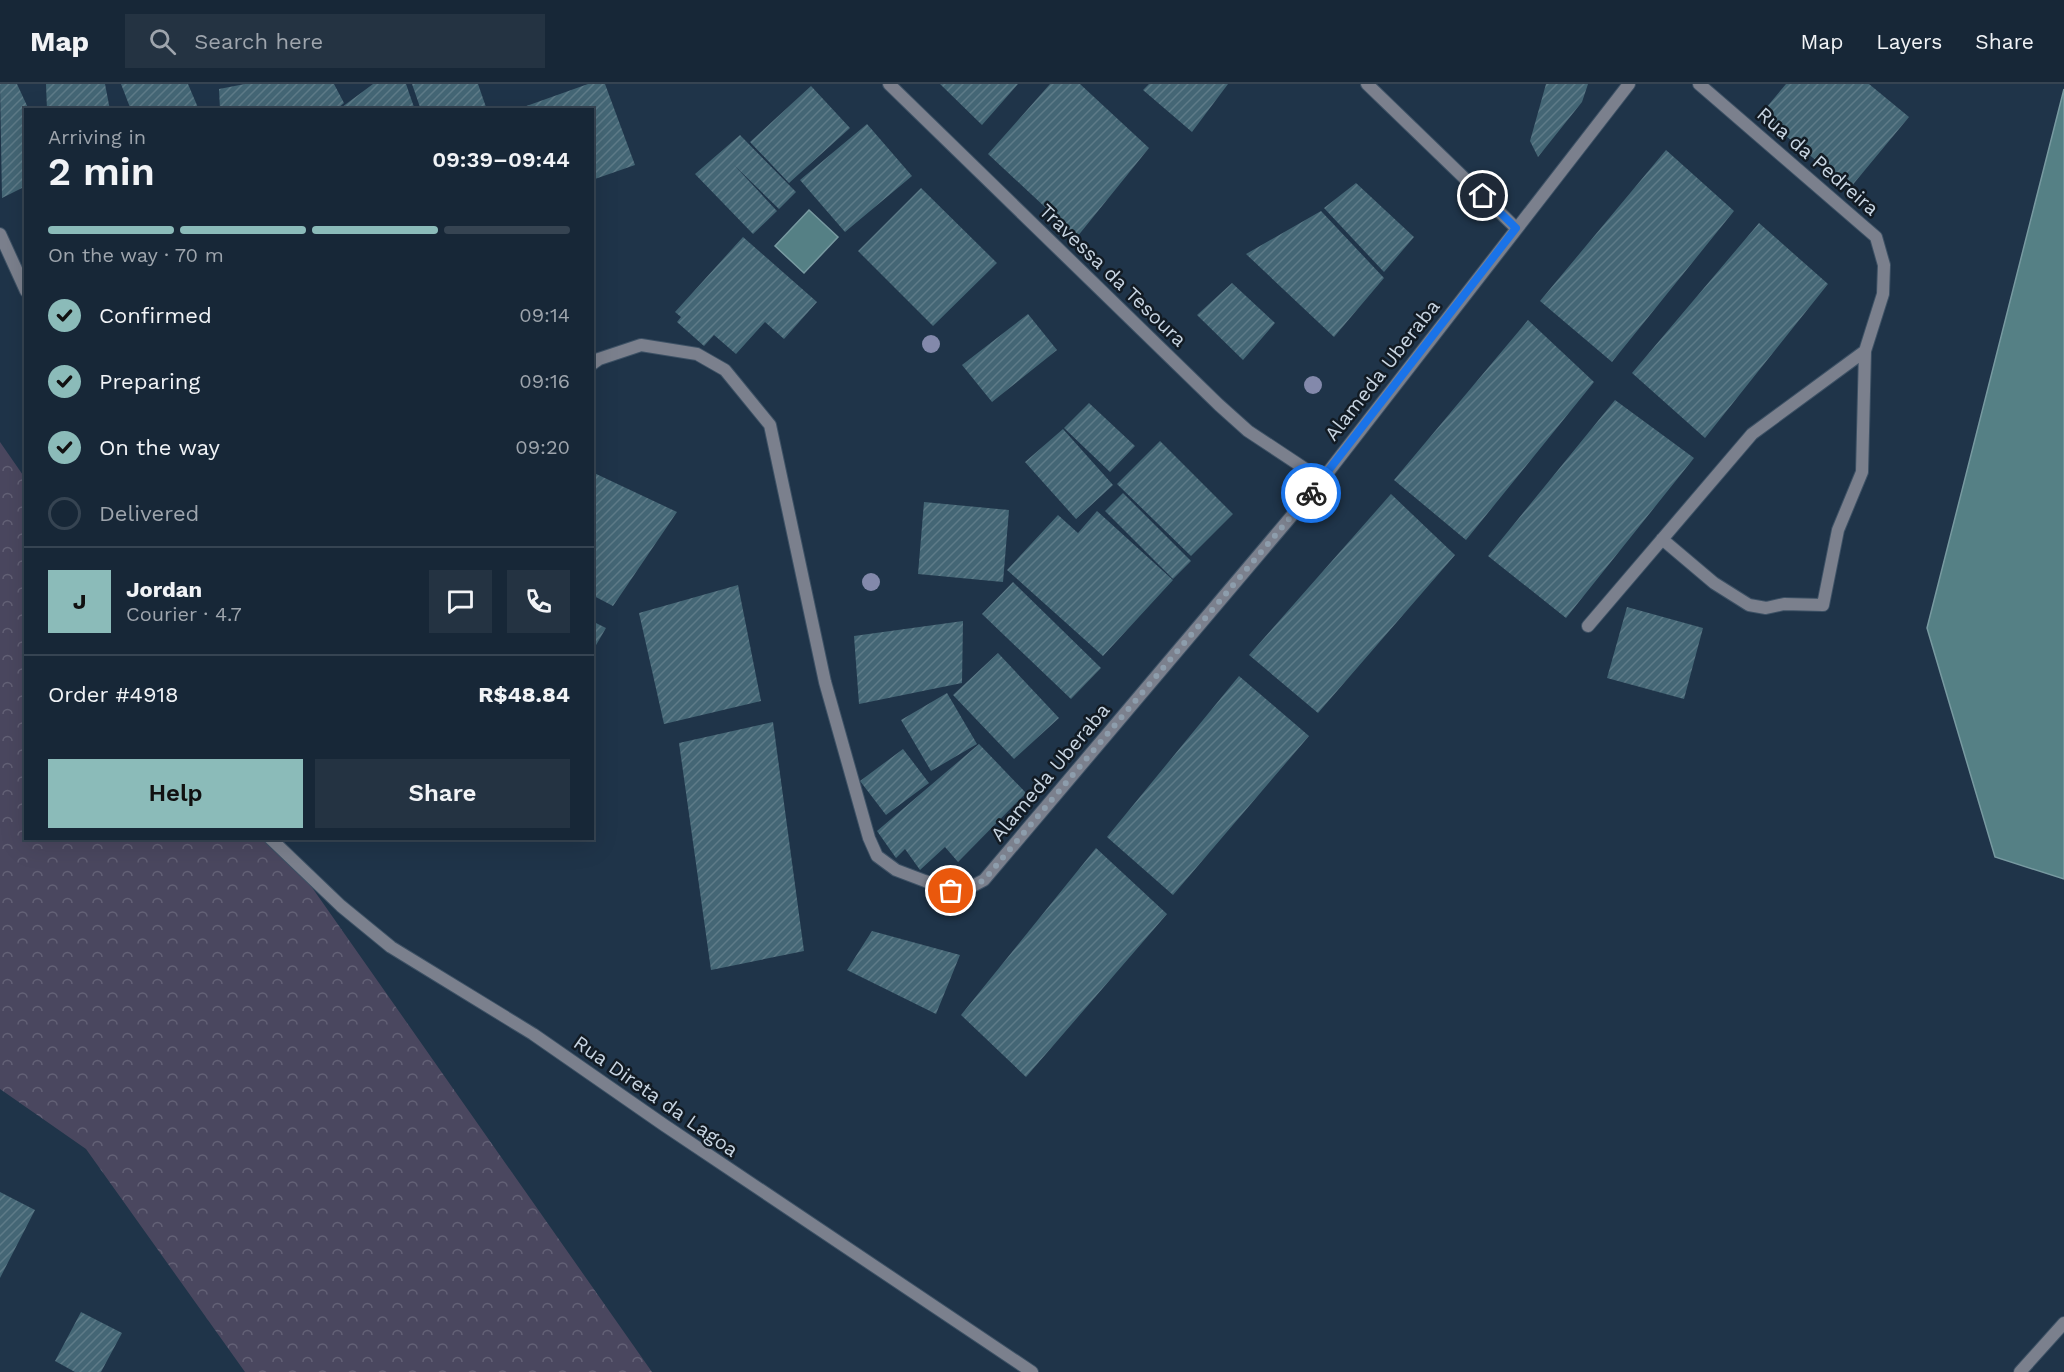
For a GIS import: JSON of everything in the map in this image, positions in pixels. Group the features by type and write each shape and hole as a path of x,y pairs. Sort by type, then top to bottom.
{"street":[{"name":"Travessa da Tesoura","path":"889,84 1219,405 1248,431 1322,480"},
{"path":"1367,84 1516,228"},
{"name":"Alameda Uberaba","path":"594,363 641,345 697,354 725,370 770,425 825,682 869,838 878,856 896,870 951,891 967,889 984,880 1322,480 1629,84"},
{"name":"Rua da Pedreira","path":"1662,539 1714,584 1749,605 1766,608 1785,604 1823,605 1838,530 1862,472 1865,351 1883,294 1884,265 1876,237 1699,84"},
{"path":"0,234 24,287"},
{"path":"1588,626 1752,434 1865,351"},
{"name":"Rua Direta da Lagoa","path":"272,840 340,906 391,947 533,1034 664,1125 1032,1372"},
{"path":"2020,1372 2064,1323"}],"green space":[{"path":"0,442 24,477 24,840 279,840 652,1372 245,1372 86,1149 0,1089"}],"shaded area":[{"path":"2064,89 2064,879 1995,857 1927,628"},
{"path":"809,210 838,237 804,273 775,246"}],"building":[{"path":"0,84 17,84 28,108 24,108 24,187 2,198"},
{"path":"46,84 105,84 110,108 47,108"},
{"path":"121,84 188,84 198,108 130,108"},
{"path":"245,84 334,84 344,103 338,108 220,108 219,89"},
{"path":"373,84 406,84 414,108 341,108"},
{"path":"412,84 478,84 486,108 420,108"},
{"path":"588,84 605,84 635,165 594,179 594,108 521,108"},
{"path":"940,84 1018,84 982,125"},
{"path":"1050,84 1080,84 1149,148 1077,237 988,154"},
{"path":"1149,84 1228,84 1192,132 1143,90"},
{"path":"1546,84 1588,84 1582,102 1538,157 1530,141"},
{"path":"1786,84 1869,84 1909,117 1850,188 1760,115"},
{"path":"811,86 850,128 789,183 750,142"},
{"path":"867,124 912,176 845,232 800,180"},
{"path":"740,135 796,192 779,209 734,165 777,211 753,234 695,174"},
{"path":"1666,150 1734,211 1612,362 1540,301"},
{"path":"1356,183 1414,237 1384,272 1324,208"},
{"path":"921,188 997,263 933,326 858,251"},
{"path":"1321,211 1384,278 1334,337 1246,254"},
{"path":"1759,223 1828,284 1705,438 1632,373"},
{"path":"743,237 817,302 784,339 765,322 736,354 714,335 704,346 677,322 681,317 675,312"},
{"path":"1232,283 1275,323 1243,360 1197,315"},
{"path":"1028,314 1057,350 992,402 962,365"},
{"path":"1528,320 1594,382 1466,540 1394,480"},
{"path":"1615,400 1694,458 1566,618 1488,556"},
{"path":"1089,403 1135,446 1110,472 1064,428"},
{"path":"1063,429 1113,485 1076,519 1025,462"},
{"path":"1160,441 1233,514 1191,556 1117,484"},
{"path":"594,473 677,512 613,606 594,596"},
{"path":"1123,493 1191,561 1173,579 1105,511"},
{"path":"1391,494 1455,555 1318,713 1249,655"},
{"path":"924,502 1009,510 1003,582 918,574"},
{"path":"1097,511 1173,580 1103,656 1007,570 1058,515 1078,533"},
{"path":"1013,582 1101,668 1071,699 982,614"},
{"path":"738,585 761,701 664,724 639,613"},
{"path":"1627,607 1703,628 1684,699 1607,678"},
{"path":"963,621 962,683 859,704 854,636"},
{"path":"594,622 606,628 594,649"},
{"path":"998,653 1059,718 1014,759 953,695"},
{"path":"1239,676 1309,736 1173,895 1107,837"},
{"path":"947,693 977,744 931,771 901,720"},
{"path":"773,722 804,951 711,970 679,743"},
{"path":"979,744 1026,793 958,862 945,847 920,870 905,849 896,858 877,831"},
{"path":"903,749 929,783 886,815 860,781"},
{"path":"1096,848 1167,914 1026,1077 961,1015"},
{"path":"872,931 960,955 936,1014 847,970"},
{"path":"0,1192 35,1210 0,1278"},
{"path":"81,1312 122,1333 101,1372 75,1372 55,1361"}],"way so far":[{"path":"951,891 967,889 984,880 1311,493"}],"route":[{"path":"1311,493 1516,228 1483,196"}]}
